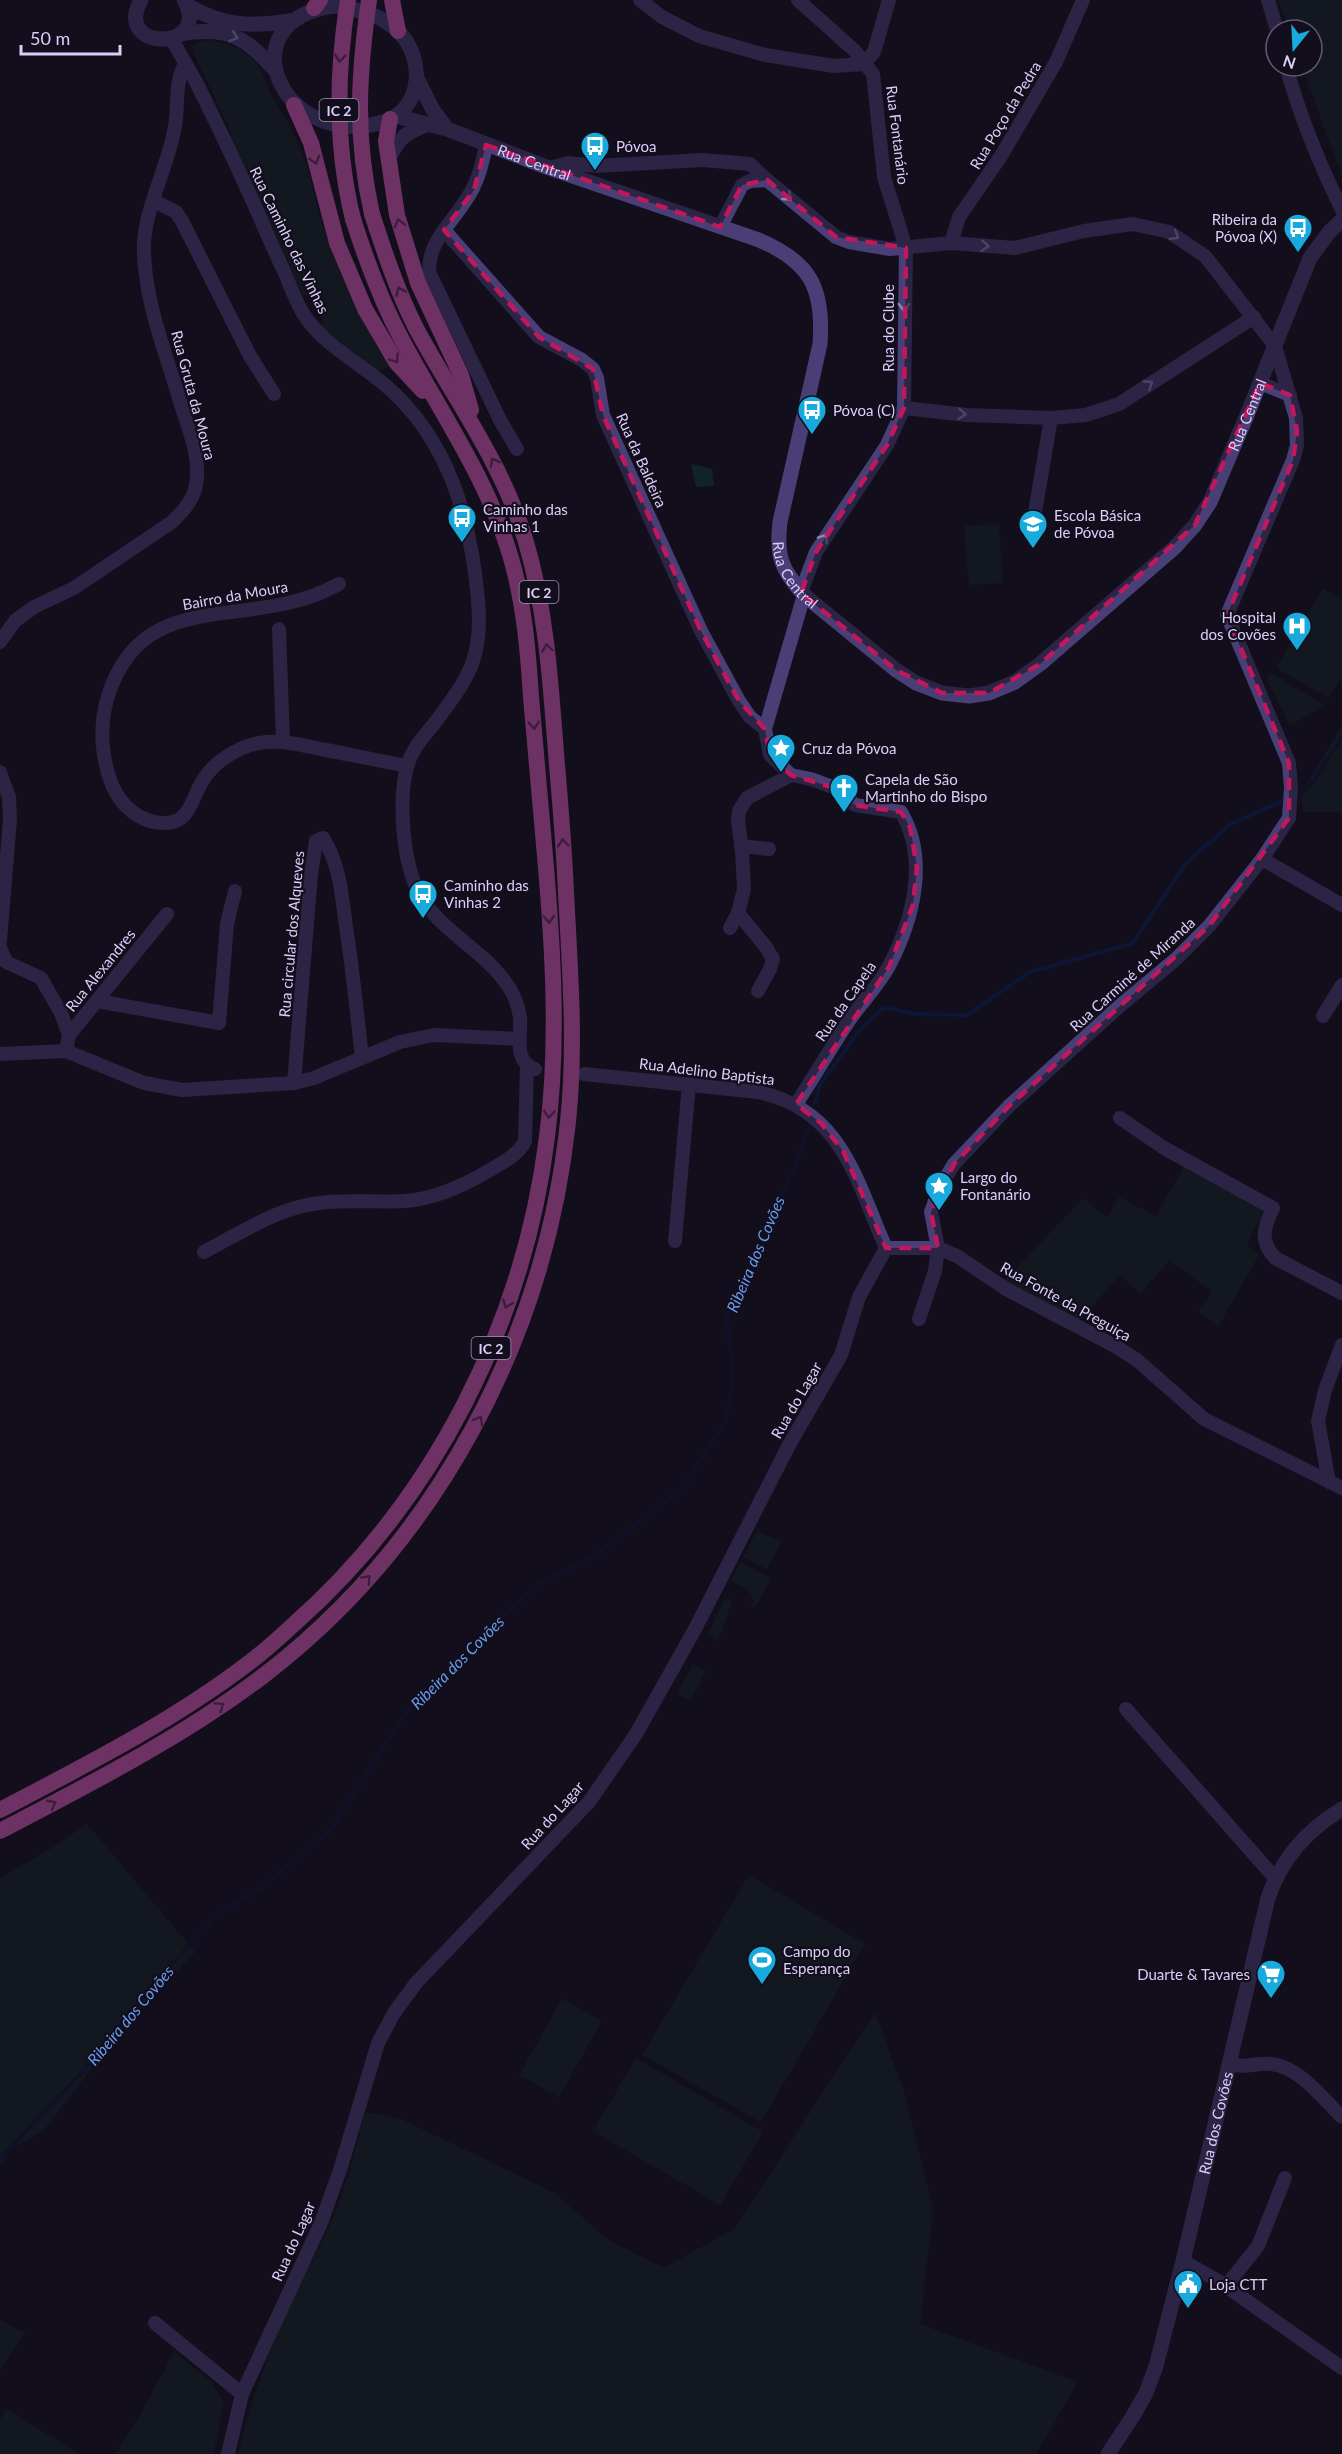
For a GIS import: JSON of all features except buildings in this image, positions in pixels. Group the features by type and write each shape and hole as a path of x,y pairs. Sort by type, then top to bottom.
{"highway":[{"name":"IC 2","path":"0,1810 111,1752 187,1706 253,1661 312,1609 357,1563 394,1517 431,1464 466,1402 493,1343 519,1271 533,1218 548,1134 554,1008 548,889 524,620 510,552 500,522 474,467 400,337 368,266 353,219 345,188 338,85 348,0"},
{"name":"IC 2","path":"0,1831 126,1765 193,1725 265,1674 325,1622 372,1574 411,1526 448,1474 484,1410 513,1342 538,1272 561,1177 568,1118 572,1016 564,853 549,660 538,588 524,536 500,475 416,327 390,270 372,214 364,176 358,96 369,0"},
{"path":"392,0 398,31"},
{"path":"294,105 311,143 338,243 365,309 396,362 444,415"},
{"path":"393,118 386,141 397,215 418,283 461,375 478,434"}],"street":[{"path":"640,0 662,17 699,36 777,57 834,66 864,64 874,52 889,0"},
{"name":"Rua Fontanário","path":"798,0 855,51 873,74 884,177 906,248"},
{"name":"Rua Poço da Pedra","path":"951,243 959,217 1001,156 1056,62 1083,0"},
{"path":"1269,0 1273,18"},
{"path":"139,1 136,18 143,32 156,40 201,30 234,36 254,47 276,71"},
{"path":"176,36 188,20 185,2"},
{"path":"185,2 212,18 245,25 262,26 290,21 317,4 357,9 380,18 398,31 412,52 417,78 433,110 447,129"},
{"path":"290,21 281,34 277,46 276,71 279,82 294,105 315,119 340,126 372,125 393,118 411,99 417,78"},
{"name":"Rua Caminho das Vinhas","path":"176,36 185,64 197,83 249,193 302,312 319,332 385,385 412,412 430,436 456,486 461,501 478,598 478,648 472,669 462,687 414,750 407,766 404,796 406,850 417,889 432,913 503,978 517,1004 520,1017 520,1056 531,1067 525,1141 521,1149 501,1164 459,1186 424,1197 399,1201 339,1201 293,1208 204,1252"},
{"name":"Rua Gruta da Moura","path":"0,642 15,621 34,607 74,588 172,522 192,499 198,472 196,456 148,295 143,253 154,201 175,127 177,89 185,64"},
{"path":"1289,78 1298,112 1325,177 1342,210"},
{"name":"Rua Central","path":"393,118 447,129 549,168 720,227 778,249 792,258 813,281 820,299 822,319 820,344 780,522 778,552 782,566 790,580 802,593 896,670 916,683 942,693 969,696 989,693 1015,682 1040,664 1175,547 1196,525 1210,502 1310,258 1330,231 1342,220"},
{"path":"388,161 396,143 404,136 428,124"},
{"path":"486,145 481,172 474,190 433,244 429,259 429,272 500,420 517,449"},
{"name":"Rua Carminé de Miranda","path":"549,168 568,163 605,166 702,160 750,164 836,237 849,242 890,249 951,243 1015,248 1084,231 1133,224 1169,232 1205,256 1275,346 1290,395 1297,430 1297,445 1293,460 1227,615 1289,763 1291,788 1289,818 1262,859 1201,935 1009,1106 954,1164 940,1187 931,1212 938,1248"},
{"path":"720,227 742,185 750,181 767,180"},
{"path":"154,201 176,212 182,221 250,356 274,394"},
{"name":"Rua da Baldeira","path":"444,230 539,337 582,360 593,369 597,378 603,415 701,631 739,701 750,717 765,729"},
{"name":"Rua do Clube","path":"904,408 906,248"},
{"path":"775,785 765,729 802,593 816,552 887,445 904,408 967,415 1051,418 1086,415 1119,404 1254,317"},
{"path":"1260,383 1290,395"},
{"path":"1033,524 1051,418"},
{"name":"Bairro da Moura","path":"339,584 316,596 288,603 199,615 159,629 139,644 124,661 112,684 104,707 102,741 109,777 118,798 131,812 149,822 166,824 180,820 189,810 204,778 216,765 237,750 258,743 283,742 407,766"},
{"path":"279,629 283,742"},
{"name":"Rua da Capela","path":"770,755 791,775 811,779 835,788 855,805 901,812 910,827 917,867 913,905 889,967 849,1021 796,1104"},
{"path":"0,772 9,797 10,819 0,941"},
{"path":"730,928 738,913 744,889 738,820 743,803 753,794 791,775"},
{"name":"Rua circular dos Alqueves","path":"294,1083 311,874 316,841 323,838 332,852 340,884 354,977 362,1058"},
{"path":"741,846 769,849"},
{"path":"1262,859 1342,905"},
{"path":"97,1001 219,1023 227,924 235,891"},
{"path":"738,913 773,959 758,991"},
{"name":"Rua Alexandres","path":"66,1051 69,1035 167,914"},
{"path":"0,947 6,962 41,978 61,1013 69,1035"},
{"path":"1323,1016 1342,985"},
{"path":"0,1054 66,1051 144,1083 182,1090 294,1083 314,1078 400,1042 434,1035 519,1039"},
{"name":"Rua Adelino Baptista","path":"584,1074 758,1092 796,1104 821,1123 843,1151 886,1248"},
{"path":"675,1241 689,1084"},
{"path":"1120,1119 1164,1148 1273,1208 1264,1227 1264,1239 1268,1250 1275,1258 1342,1293"},
{"name":"Rua Fonte da Preguiça","path":"886,1248 938,1248 957,1256 1006,1289 1115,1346 1137,1360 1204,1419 1342,1488"},
{"name":"Rua do Lagar","path":"228,2454 242,2394 321,2223 340,2170 378,2043 394,2013 416,1983 589,1802 636,1734 694,1631 789,1445 841,1355 859,1297 886,1248"},
{"path":"919,1319 934,1271 938,1248"},
{"path":"1329,1482 1318,1421 1325,1390 1342,1345"},
{"path":"1126,1709 1275,1878"},
{"name":"Rua dos Covões","path":"1108,2454 1146,2393 1156,2366 1183,2261 1268,1898 1275,1878 1284,1861 1308,1833 1342,1809"},
{"path":"1229,2064 1243,2068 1270,2064 1290,2069 1342,2117"},
{"path":"1226,2286 1258,2247 1285,2178"},
{"path":"1183,2261 1226,2286 1342,2368"},
{"path":"155,2323 242,2394"}],"highlighted area":[{"path":"486,145 720,227 742,185 767,180 836,237 906,248 904,408 887,445 816,552 801,593 896,670 942,693 989,693 1040,664 1195,525 1260,383 1290,395 1297,431 1293,460 1227,615 1289,763 1289,818 1209,926 1009,1106 954,1164 931,1212 938,1248 886,1248 843,1151 821,1123 796,1104 889,967 913,905 917,867 910,827 901,812 855,805 835,788 791,775 770,755 765,729 739,701 701,631 603,415 593,369 539,337 444,230 474,190"}],"shaded area":[{"path":"1278,0 1342,0 1342,177 1306,78 1324,78 1324,18 1285,18"},
{"path":"210,40 238,49 256,62 269,91 295,136 306,163 323,226 342,278 389,366 378,372 322,327 323,321 308,295 301,294 290,265 229,138 232,134 193,52 192,46 201,41"},
{"path":"691,464 712,469 714,486 696,487"},
{"path":"999,524 1003,583 969,585 964,526"},
{"path":"1323,588 1342,600 1342,676 1329,698 1276,668"},
{"path":"1271,673 1324,705 1290,726 1267,680"},
{"path":"1342,726 1342,812 1303,812 1301,793"},
{"path":"1185,1165 1264,1209 1247,1245 1259,1255 1218,1327 1198,1311 1212,1291 1169,1261 1141,1293 1120,1275 1079,1321 1004,1281 1083,1198 1107,1217 1119,1197 1156,1216"},
{"path":"757,1531 782,1541 767,1569 743,1557"},
{"path":"741,1562 770,1578 755,1608 751,1606 754,1600 749,1591 731,1581"},
{"path":"726,1598 732,1601 718,1641 707,1635"},
{"path":"693,1664 706,1671 690,1701 677,1694"},
{"path":"87,1824 195,1952 128,2022 43,2131 12,2148 0,2165 0,1878 52,1848"},
{"name":"Campo do Esperança","path":"749,1875 865,1944 761,2122 642,2055"},
{"path":"562,1999 602,2021 559,2097 519,2075"},
{"path":"875,2012 906,2098 933,2210 920,2324 1078,2382 1036,2454 238,2454 257,2390 280,2328 336,2211 365,2112 401,2119 553,2192 610,2241 664,2268 735,2228"},
{"path":"636,2058 763,2132 720,2205 593,2131"},
{"path":"0,2320 25,2333 0,2371"},
{"path":"174,2352 212,2382 224,2403 213,2454 115,2454 141,2413"},
{"path":"7,2409 79,2454 0,2454 0,2420"}],"waterway":[{"name":"Ribeira dos Covões","path":"1300,797 1314,781 1342,737"},
{"name":"Ribeira dos Covões","path":"815,1103 820,1085 859,1031 884,1007 915,1014 967,1015 1030,972 1133,943 1187,862 1231,824 1282,801"},
{"name":"Ribeira dos Covões","path":"0,2159 82,2072 153,1984 220,1912 261,1888 330,1830 406,1713 481,1636 536,1586 597,1554 681,1490 725,1423 731,1391 731,1358 727,1319 797,1161 810,1125"}],"place":[{"name":"Póvoa","path":"595,172"},
{"name":"Ribeira da Póvoa (X)","path":"1298,254"},
{"name":"Póvoa (C)","path":"812,436"},
{"name":"Caminho das Vinhas 1","path":"462,544"},
{"name":"Escola Básica de Póvoa","path":"1033,550"},
{"name":"Hospital dos Covões","path":"1297,652"},
{"name":"Cruz da Póvoa","path":"781,774"},
{"name":"Capela de São Martinho do Bispo","path":"844,814"},
{"name":"Caminho das Vinhas 2","path":"423,920"},
{"name":"Largo do Fontanário","path":"939,1212"},
{"name":"Campo do Esperança","path":"762,1986"},
{"name":"Duarte & Tavares","path":"1271,2000"},
{"name":"Loja CTT","path":"1188,2310"}]}
